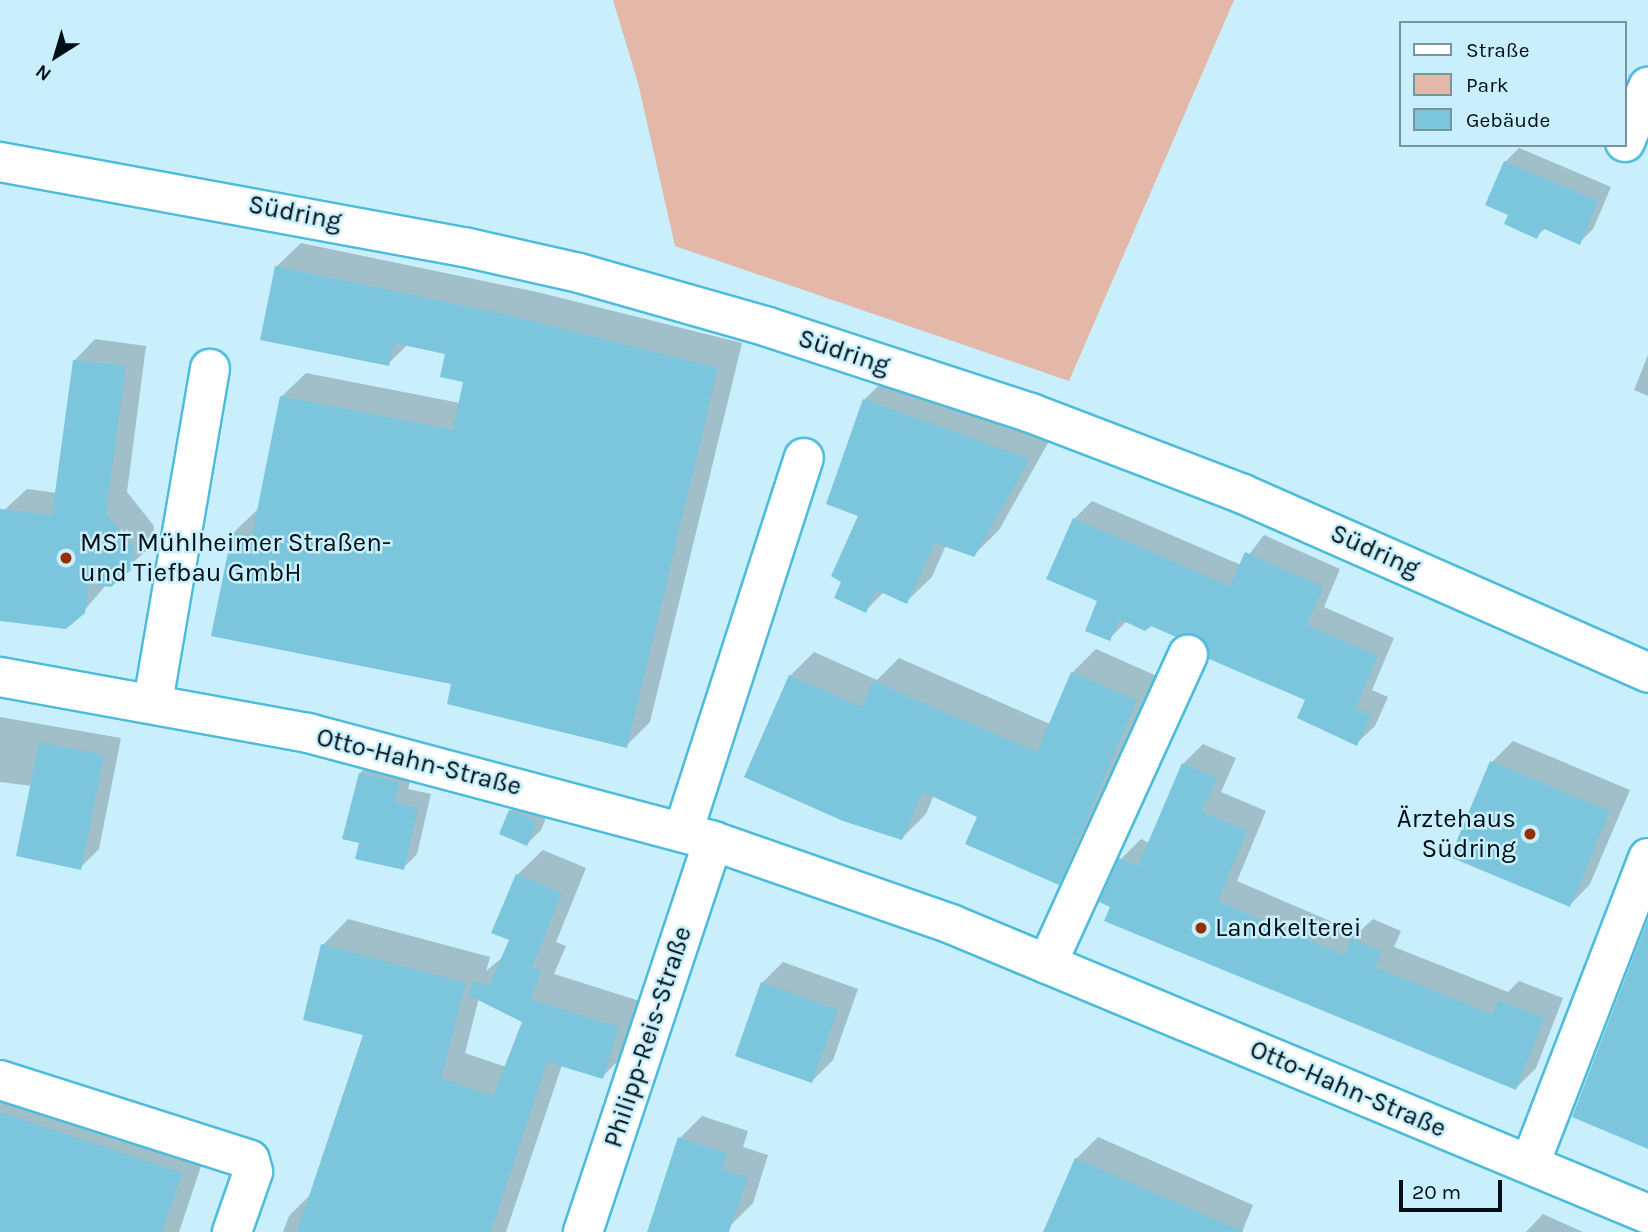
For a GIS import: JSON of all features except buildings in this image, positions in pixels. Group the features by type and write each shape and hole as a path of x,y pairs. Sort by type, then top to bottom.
{"street":[{"path":"1627,137 1648,87"},
{"path":"1627,143 1648,152"},
{"name":"Südring","path":"0,162 451,244 579,273 768,327 1031,413 1243,494 1648,674"},
{"path":"153,702 210,369"},
{"path":"698,837 804,458"},
{"path":"1047,964 1188,655"},
{"name":"Otto-Hahn-Straße","path":"0,677 153,702 308,733 698,837 951,924 1648,1214"},
{"name":"Philipp-Reis-Straße","path":"583,1232 698,837"},
{"path":"1530,1164 1648,858"},
{"path":"0,1080 250,1160 253,1172 232,1232"}],"green space":[{"path":"613,0 1234,0 1069,381 675,246 638,83"}],"place":[{"name":"MST Mühlheimer Straßen- und Tiefbau GmbH","path":"66,558"},
{"name":"Ärztehaus Südring","path":"1530,834"},
{"name":"Landkelterei","path":"1201,928"}]}
